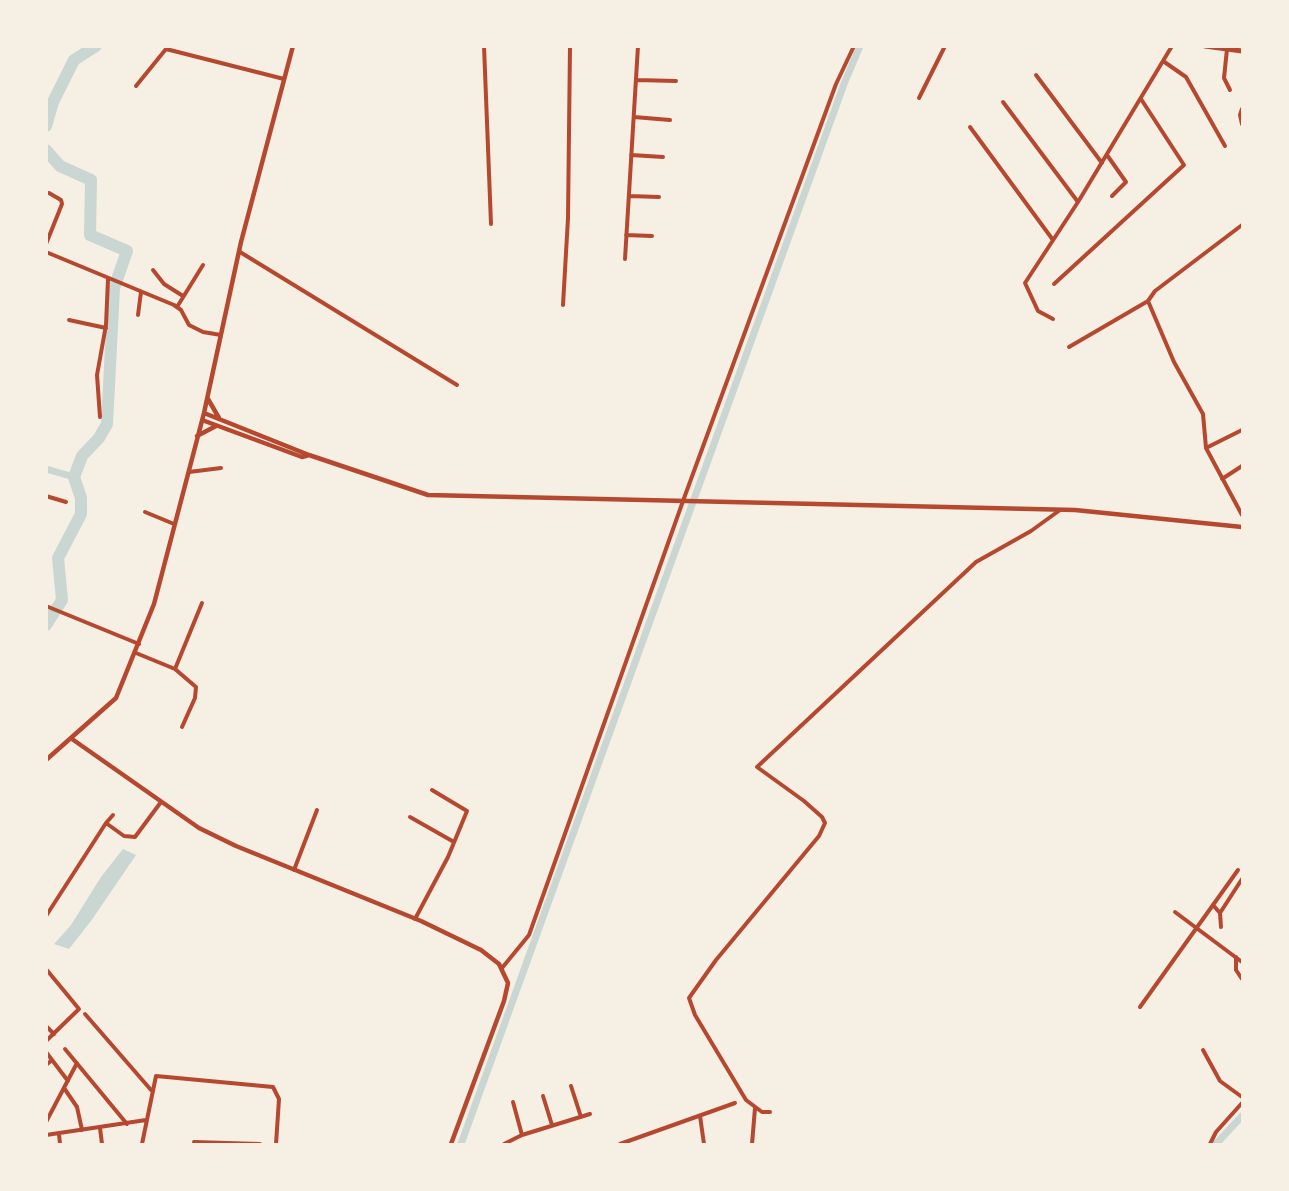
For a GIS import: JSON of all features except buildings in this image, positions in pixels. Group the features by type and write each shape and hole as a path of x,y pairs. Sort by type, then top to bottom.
{"main road":[{"path":"1205,46 1242,51"}],"street":[{"path":"46,760 116,698 154,604 204,413 240,252 293,46"},
{"path":"484,46 491,224"},
{"path":"563,305 568,218 570,46"},
{"path":"625,259 638,46"},
{"path":"502,968 529,935 836,84 854,46"},
{"path":"919,98 945,46"},
{"path":"1053,319 1038,311 1025,283 1078,202 1172,46"},
{"path":"1230,48 1224,78 1230,90"},
{"path":"136,86 166,49 284,79"},
{"path":"1163,61 1186,77 1225,146"},
{"path":"1036,75 1102,163"},
{"path":"636,80 676,81"},
{"path":"1054,284 1184,165 1141,99"},
{"path":"1003,102 1078,202"},
{"path":"1242,109 1240,116 1242,124"},
{"path":"634,117 670,120"},
{"path":"970,127 1053,240"},
{"path":"632,155 663,157"},
{"path":"1107,155 1126,182 1113,196"},
{"path":"46,244 62,204 61,200 49,193"},
{"path":"629,196 659,197"},
{"path":"1069,347 1148,301 1155,291 1242,225"},
{"path":"626,235 652,236"},
{"path":"46,252 177,307 195,330 221,335"},
{"path":"240,252 457,385"},
{"path":"177,307 202,265"},
{"path":"153,270 164,284 183,296"},
{"path":"100,417 97,375 112,281"},
{"path":"138,315 141,292"},
{"path":"1148,301 1174,362 1203,414 1206,448 1242,515"},
{"path":"69,320 106,328"},
{"path":"207,397 220,420"},
{"path":"204,413 309,455 428,495 1060,510 1242,527"},
{"path":"201,420 302,457 309,455"},
{"path":"197,437 207,428 218,426"},
{"path":"1206,448 1242,430"},
{"path":"1222,479 1242,466"},
{"path":"188,472 221,468"},
{"path":"46,496 66,502"},
{"path":"770,1112 755,1108 746,1100 695,1015 689,998 716,960 819,836 825,823 822,817 804,801 757,767 976,562 1031,531 1060,510"},
{"path":"145,512 174,524"},
{"path":"175,669 202,603"},
{"path":"46,606 139,644"},
{"path":"136,653 175,669 196,687 195,698 182,727"},
{"path":"72,739 161,802 220,839 415,919 481,950 502,968 508,983 504,1001 451,1144"},
{"path":"415,919 454,843 467,811 432,790"},
{"path":"106,824 124,836 135,837 161,802"},
{"path":"294,870 317,810"},
{"path":"46,916 113,815"},
{"path":"410,817 454,843"},
{"path":"1140,1008 1238,870"},
{"path":"1221,927 1220,913 1242,879"},
{"path":"1213,905 1220,913"},
{"path":"1175,912 1242,962"},
{"path":"1236,957 1236,970 1242,978"},
{"path":"46,969 79,1009 46,1041"},
{"path":"85,1014 152,1090"},
{"path":"46,1026 54,1034"},
{"path":"65,1049 128,1124"},
{"path":"1203,1050 1220,1081 1242,1097"},
{"path":"46,1052 68,1081"},
{"path":"46,1065 52,1060"},
{"path":"46,1122 77,1063"},
{"path":"142,1144 154,1079 159,1076 273,1087 279,1099 276,1144"},
{"path":"571,1086 581,1117"},
{"path":"64,1088 77,1107 82,1130"},
{"path":"543,1096 552,1125"},
{"path":"513,1102 522,1135"},
{"path":"620,1144 735,1103"},
{"path":"1210,1144 1216,1132 1242,1103"},
{"path":"753,1144 755,1108"},
{"path":"504,1144 522,1135 590,1114"},
{"path":"700,1116 704,1144"},
{"path":"46,1135 146,1120"},
{"path":"100,1128 102,1144"},
{"path":"59,1134 60,1144"},
{"path":"194,1142 260,1144"}],"shaded area":[{"path":"123,849 136,855 91,921 69,949 54,944 71,925 101,877"}],"waterway":[{"path":"46,126 53,102 74,60 96,46"},
{"path":"461,1144 844,84 860,46"},
{"path":"46,150 60,166 91,180 90,235 127,251 114,288 107,424 99,438 82,456 74,477 81,498 81,514 58,558 62,600 46,625"},
{"path":"46,469 74,477"},
{"path":"1216,1144 1242,1116"}]}
